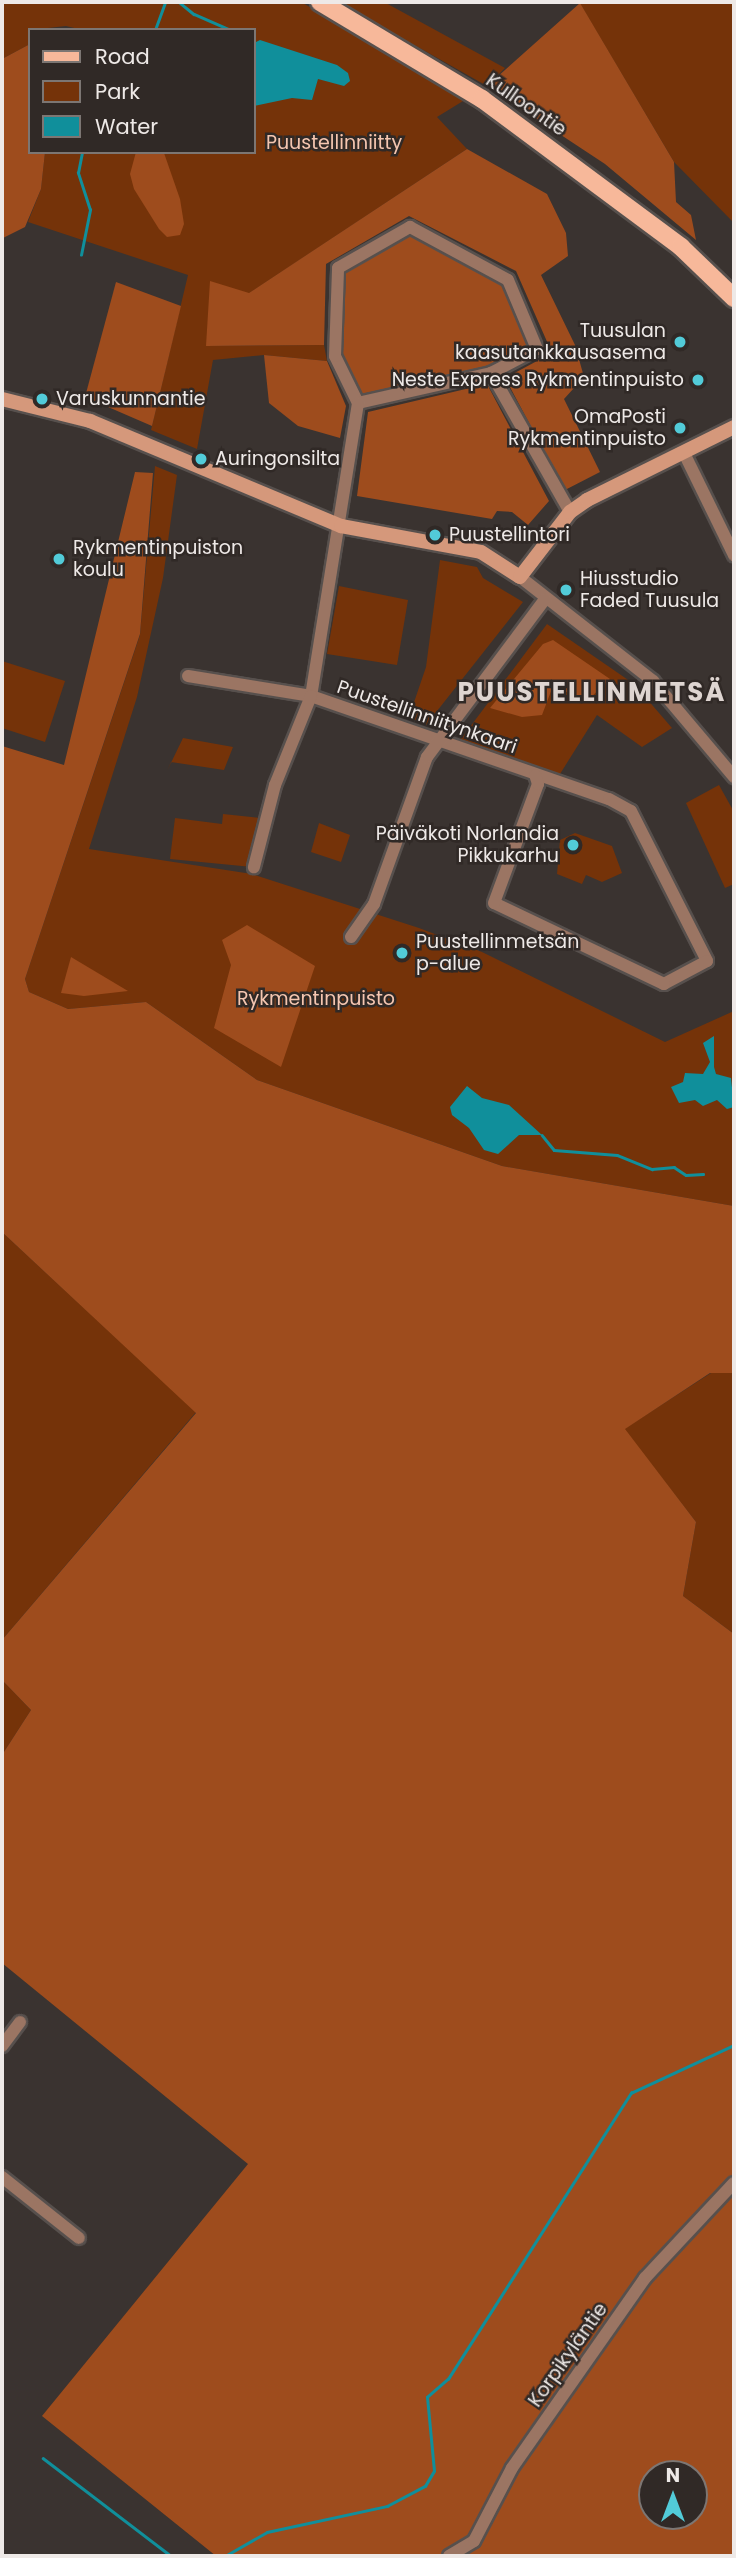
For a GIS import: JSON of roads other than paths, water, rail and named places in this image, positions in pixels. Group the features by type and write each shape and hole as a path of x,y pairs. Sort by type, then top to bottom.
{"main road":[{"name":"Kulloontie","path":"320,2 482,99 734,286"},
{"name":"Kulloontie","path":"696,260 734,299"}],"street":[{"path":"410,227 508,280 537,349 491,373 358,403 335,356 338,268 410,227"},
{"path":"491,373 570,512"},
{"path":"2,399 76,416 341,526 481,552 520,577 653,681 734,777"},
{"name":"Puustellinniitynkaari","path":"358,403 341,526 311,696 609,799 631,811 641,825 707,961 664,984 494,903 538,784 535,775"},
{"path":"520,577 570,512 729,430 734,417"},
{"path":"684,453 734,555"},
{"path":"351,937 374,904 427,757 545,599"},
{"path":"188,676 311,696 275,785 254,867"},
{"path":"2,2046 20,2022"},
{"path":"2,2177 79,2238"},
{"name":"Korpikyläntie","path":"449,2556 474,2541 512,2468 645,2278 734,2183"}],"water":[{"path":"260,40 337,65 348,73 350,81 344,86 318,79 312,100 292,98 256,106 256,42"},
{"path":"714,1036 714,1067 716,1074 731,1078 734,1107 727,1109 717,1100 703,1106 695,1100 679,1103 671,1087 683,1082 685,1073 703,1074 710,1062 703,1043"},
{"path":"467,1086 482,1098 509,1105 542,1135 519,1135 498,1154 484,1150 469,1128 452,1115 450,1107"}],"waterway":[{"path":"156,28 165,2"},
{"path":"179,2 194,14 226,28"},
{"path":"81,255 90,210 78,173 82,154"},
{"path":"542,1135 554,1150 617,1155 652,1169 674,1167 686,1175 703,1174"},
{"path":"225,2556 267,2532 387,2506 425,2486 434,2471 427,2397 448,2379 631,2093 734,2045"},
{"path":"43,2458 171,2556"}],"place":[{"name":"Tuusulan kaasutankkausasema","path":"680,342"},
{"name":"Neste Express Rykmentinpuisto","path":"698,380"},
{"name":"Varuskunnantie","path":"42,399"},
{"name":"OmaPosti Rykmentinpuisto","path":"680,428"},
{"name":"Auringonsilta","path":"201,459"},
{"name":"Puustellintori","path":"435,535"},
{"name":"Rykmentinpuiston koulu","path":"59,559"},
{"name":"Hiusstudio Faded Tuusula","path":"566,590"},
{"name":"Päiväkoti Norlandia Pikkukarhu","path":"573,845"},
{"name":"Puustellinmetsän p-alue","path":"402,953"}],"district":[{"name":"PUUSTELLINMETSÄ","path":"592,693"}],"park label":[{"name":"Puustellinniitty","path":"334,143"},
{"name":"Rykmentinpuisto","path":"316,999"}]}
